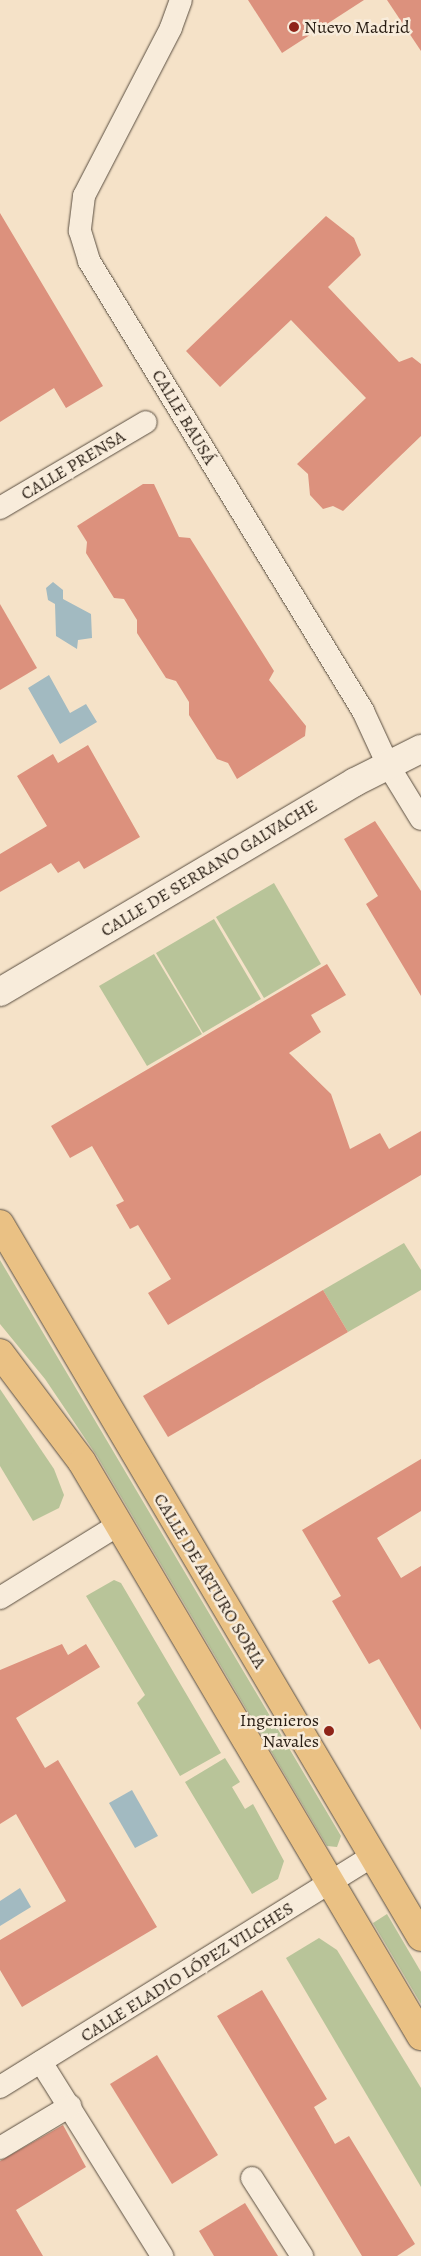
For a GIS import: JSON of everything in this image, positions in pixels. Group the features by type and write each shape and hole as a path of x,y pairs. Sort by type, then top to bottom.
{"main road":[{"name":"CALLE DE ARTURO SORIA","path":"0,1224 421,1937"},
{"path":"0,1354 45,1408 118,1525 421,2036"}],"street":[{"name":"CALLE BAUSÁ","path":"181,0 172,28 84,196 80,231 90,261 363,711 388,765 421,819"},
{"name":"CALLE PRENSA","path":"0,508 146,422"},
{"name":"CALLE DE SERRANO GALVACHE","path":"0,992 388,765 421,749"},
{"path":"0,1598 118,1525"},
{"name":"CALLE ELADIO LÓPEZ VILCHES","path":"0,2087 331,1884 373,1856"},
{"path":"42,2062 162,2256"},
{"path":"0,2148 70,2106"},
{"path":"252,2178 302,2256"}],"green space":[{"path":"274,883 321,964 264,998 216,917"},
{"path":"214,919 261,999 203,1033 156,953"},
{"path":"154,954 202,1034 147,1066 99,986"},
{"path":"404,1243 421,1270 421,1290 348,1332 323,1290"},
{"path":"0,1260 341,1836 337,1847 327,1846 97,1456 45,1379 0,1324"},
{"path":"0,1389 54,1469 64,1495 59,1508 33,1521 0,1466"},
{"path":"114,1580 121,1583 221,1753 180,1776 137,1703 145,1695 86,1596"},
{"path":"225,1758 240,1782 232,1787 245,1809 253,1804 284,1861 278,1879 252,1894 185,1782"},
{"path":"387,1914 421,1972 421,2004 373,1923"},
{"path":"319,1938 337,1950 421,2088 421,2187 286,1958"}],"water":[{"path":"53,582 63,590 63,599 91,614 92,638 78,640 77,649 56,636 55,604 48,600 46,588"},
{"path":"49,675 70,713 86,704 97,722 60,744 28,688"},
{"path":"132,1790 158,1836 135,1848 109,1803"},
{"path":"20,1888 31,1907 0,1926 0,1901"}],"building":[{"name":"Nuevo Madrid","path":"248,0 364,0 282,53"},
{"path":"387,0 421,0 421,51"},
{"path":"0,213 103,386 66,408 54,388 0,422"},
{"path":"326,216 354,238 361,255 328,287 399,362 412,357 421,364 421,436 343,511 333,506 323,509 310,495 308,474 297,464 366,398 291,320 220,387 186,351"},
{"path":"143,484 154,484 179,537 190,538 274,671 269,680 306,726 305,736 237,779 228,763 217,759 189,715 189,702 176,681 166,678 137,633 137,620 124,599 114,598 86,553 87,542 77,526"},
{"path":"0,604 37,668 0,690"},
{"path":"88,745 140,837 84,869 79,861 58,873 51,863 0,892 0,854 47,826 17,776 53,754 58,763"},
{"path":"375,821 421,891 421,996 366,904 378,896 344,839"},
{"path":"327,964 346,995 311,1015 321,1032 289,1053 331,1094 350,1149 380,1133 389,1149 421,1131 421,1175 168,1325 148,1293 171,1279 138,1225 130,1229 116,1205 124,1201 92,1146 70,1158 51,1126"},
{"path":"323,1290 348,1332 168,1437 143,1396"},
{"path":"421,1459 421,1511 377,1538 401,1578 421,1566 421,1730 379,1659 369,1664 332,1601 341,1596 302,1530"},
{"path":"62,1644 68,1655 86,1644 100,1667 16,1718 45,1768 58,1760 157,1927 22,2007 0,1970 0,1940 66,1901 16,1814 0,1824 0,1670"},
{"path":"262,1990 327,2099 314,2107 335,2144 349,2136 415,2244 397,2256 362,2256 217,2016"},
{"path":"157,2055 218,2155 172,2184 110,2084"},
{"path":"63,2125 86,2167 16,2210 43,2256 0,2256 0,2161"},
{"path":"245,2203 278,2256 214,2256 199,2231"}],"place":[{"name":"Nuevo Madrid","path":"294,27"},
{"name":"Ingenieros Navales","path":"329,1731"}]}
